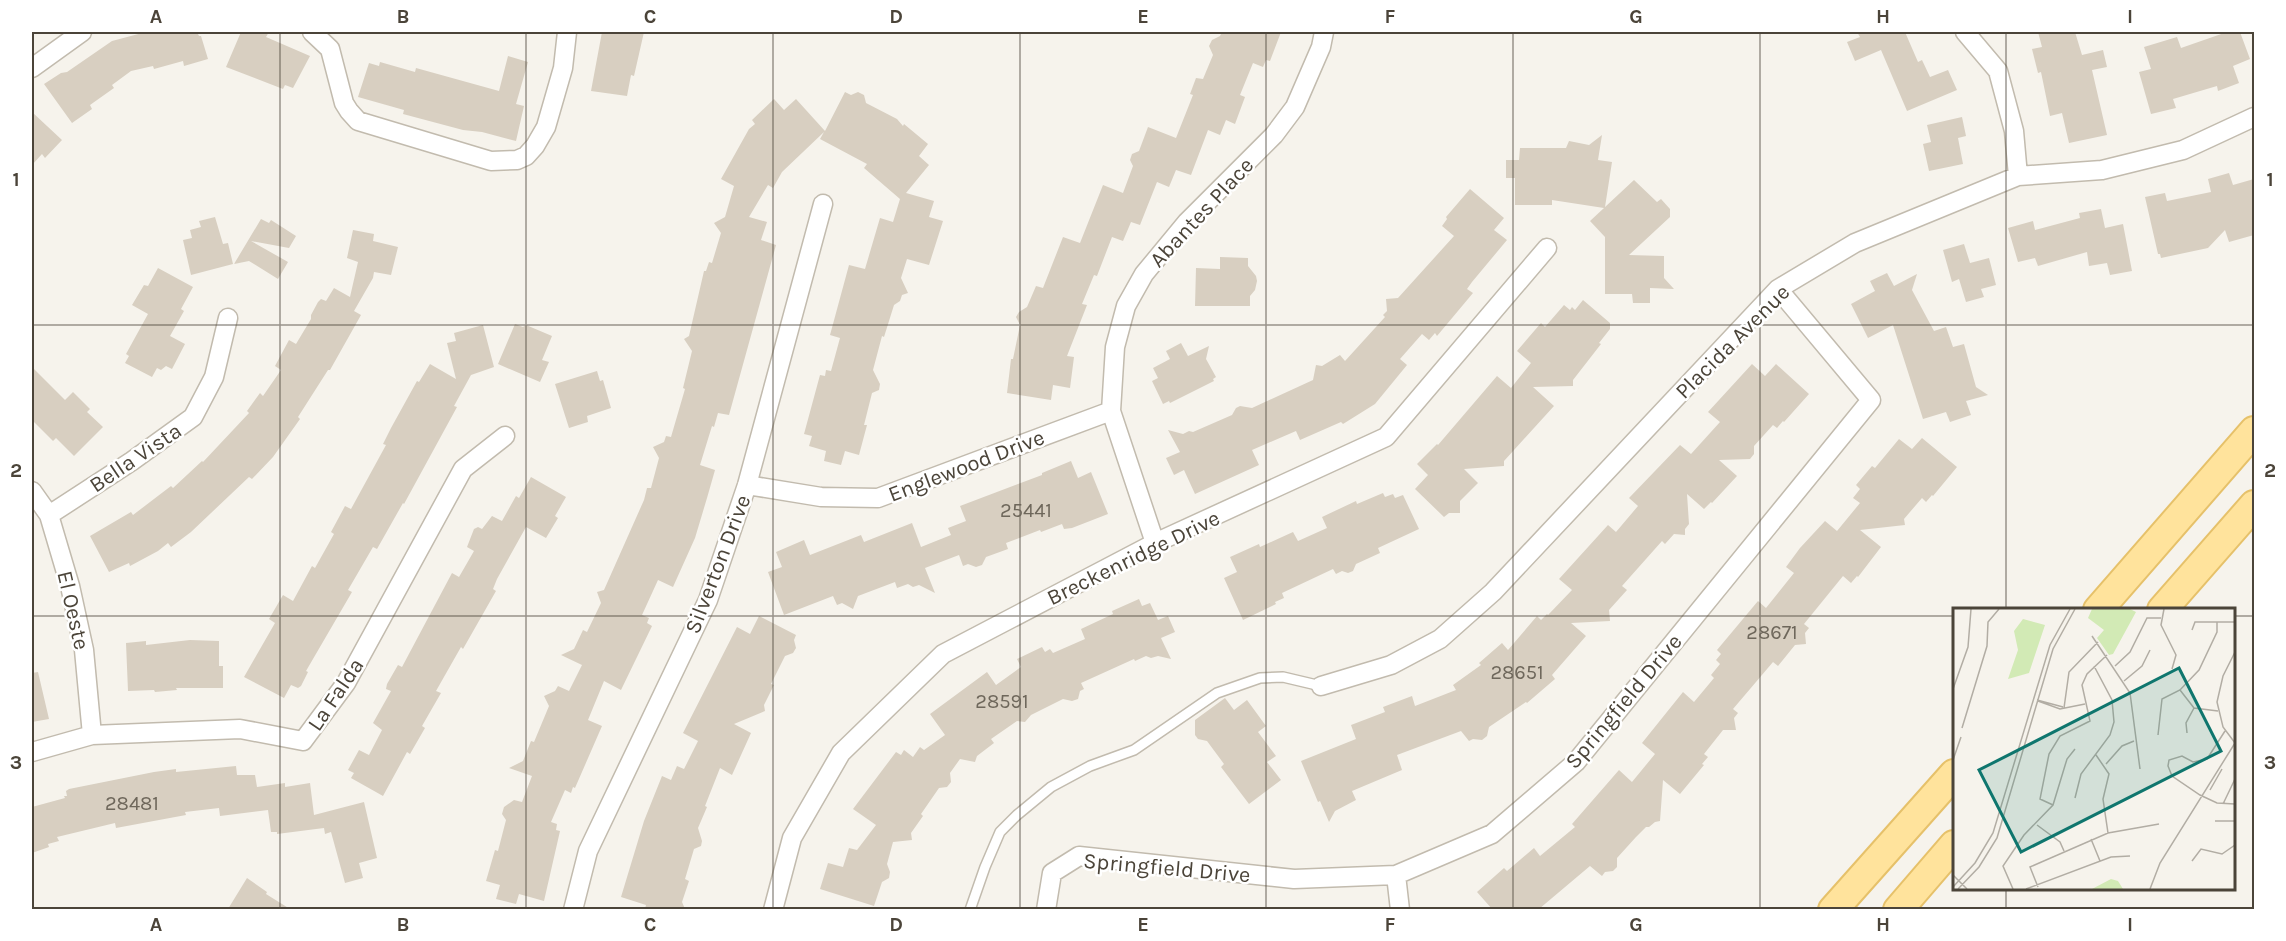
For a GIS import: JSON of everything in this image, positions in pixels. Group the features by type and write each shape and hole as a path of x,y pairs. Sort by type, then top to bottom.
{"main road":[{"path":"2099,608 2254,431"},
{"path":"2163,608 2254,505"},
{"path":"1833,909 1953,775"},
{"path":"1898,909 1953,846"}],"street":[{"path":"32,68 82,32"},
{"path":"312,32 330,49 344,103 358,121 491,161 517,160 526,156 541,136 553,108 564,68 567,32"},
{"name":"Abantes Place","path":"1155,543 1111,411 1115,347 1126,306 1144,274 1187,222 1274,135 1295,107 1321,47 1324,32"},
{"path":"1965,32 1998,71 2014,130 2018,176"},
{"name":"Placida Avenue","path":"1321,686 1391,665 1440,639 1493,592 1778,289 1855,243 2018,176 2102,170 2160,156 2183,150 2254,117"},
{"name":"Silverton Drive","path":"573,909 588,851 708,600 747,485 823,204"},
{"name":"Breckenridge Drive","path":"773,909 792,838 841,753 943,654 1155,543 1386,437 1547,248"},
{"name":"Springfield Drive","path":"1046,909 1052,873 1079,856 1294,879 1396,874 1492,834 1576,762 1871,400 1778,289"},
{"name":"Bella Vista","path":"49,515 132,461 193,417 214,377 228,318"},
{"name":"Englewood Drive","path":"747,485 821,497 878,498 1111,411"},
{"name":"La Falda","path":"32,752 92,735 240,729 303,741 346,683 463,469 505,436"},
{"name":"El Oeste","path":"32,491 49,515 70,585 84,650 92,735"},
{"path":"1396,874 1400,909"}],"lane":[{"path":"970,909 1000,832 1051,787 1090,766 1134,750 1217,693 1260,678 1283,677 1321,686"}],"building":[{"path":"146,32 197,32 201,36 208,59 184,66 183,61 154,69 153,66 131,71 112,85 114,88 90,105 92,109 72,123 44,84 61,73 67,72 112,41"},
{"path":"241,32 269,32 266,37 310,56 293,88 285,85 283,89 226,67"},
{"path":"602,32 644,32 627,96 591,91"},
{"path":"1222,32 1281,32 1270,61 1266,60 1263,67 1253,63 1240,95 1245,97 1235,124 1226,120 1220,135 1208,130 1191,175 1176,170 1169,187 1157,182 1140,225 1131,222 1123,241 1112,237 1097,276 1094,275 1082,304 1087,305 1067,356 1074,357 1070,388 1053,385 1051,400 1007,393 1011,359 1013,359 1020,325 1016,317 1027,307 1036,286 1043,288 1063,237 1080,243 1103,185 1123,193 1133,166 1130,160 1132,154 1139,151 1148,127 1176,138 1193,95 1190,94 1196,78 1203,79 1213,55 1209,46 1212,40 1220,36"},
{"path":"1857,32 1905,32 1918,62 1922,60 1930,77 1948,70 1957,90 1907,111 1881,50 1855,61 1847,42 1860,37"},
{"path":"2038,32 2075,32 2082,55 2103,50 2107,67 2092,70 2107,135 2069,143 2062,113 2050,116 2041,72 2038,73 2032,49 2042,47"},
{"path":"2227,32 2240,32 2250,59 2233,66 2239,83 2218,91 2217,86 2173,99 2176,108 2151,114 2139,72 2151,69 2144,47 2177,37 2181,48"},
{"path":"508,56 528,62 516,104 524,106 516,141 403,114 404,110 358,97 369,63 379,66 380,62 415,72 416,68 499,91"},
{"path":"845,92 851,95 858,92 864,95 866,103 897,119 928,144 919,156 929,165 906,193 934,201 929,217 943,221 929,265 907,259 901,278 908,293 902,295 900,301 894,305 884,337 882,336 873,370 880,384 879,390 872,393 859,455 845,451 841,465 824,461 826,451 809,446 812,436 804,434 820,375 825,376 826,370 831,371 840,338 830,335 849,265 865,269 880,218 893,222 900,199 864,168 867,164 820,139 824,132 782,172 773,188 768,185 749,217 767,222 761,240 776,245 729,415 718,413 700,465 715,470 707,498 695,538 673,587 658,580 642,615 649,618 647,623 652,626 621,690 604,681 588,720 602,726 575,788 573,787 571,793 565,790 551,822 557,824 556,830 560,831 544,901 519,894 516,904 496,899 500,885 486,881 495,850 498,851 506,820 502,814 504,807 514,800 522,802 532,776 509,768 523,761 531,741 534,742 549,706 544,696 555,691 558,686 569,691 582,665 561,655 574,649 583,630 587,632 601,603 597,592 604,590 644,500 647,488 651,488 659,458 653,447 664,442 666,436 671,437 685,389 683,388 692,351 684,339 689,336 704,271 709,262 712,263 721,233 714,223 725,217 734,186 721,179 749,129 755,124 752,120 774,99 784,110 796,99 825,131"},
{"path":"32,112 62,140 45,158 42,154 32,165"},
{"path":"1962,117 1966,136 1958,138 1963,164 1929,171 1923,144 1931,142 1927,125"},
{"path":"1602,135 1598,160 1612,162 1605,207 1634,180 1657,202 1661,199 1670,209 1670,217 1629,255 1664,256 1664,278 1674,289 1650,288 1650,303 1633,303 1632,294 1605,294 1605,237 1590,221 1604,208 1552,200 1552,205 1515,205 1515,178 1506,178 1506,160 1519,160 1520,148 1566,148 1569,141 1589,145"},
{"path":"2229,173 2233,185 2254,179 2254,235 2229,242 2225,230 2208,248 2161,258 2158,254 2145,197 2165,193 2167,201 2211,192 2208,179"},
{"path":"1470,189 1504,218 1494,230 1507,240 1467,289 1473,293 1437,336 1435,333 1429,340 1422,334 1400,359 1407,365 1375,404 1343,424 1341,422 1300,440 1296,431 1252,450 1259,465 1195,494 1184,470 1174,475 1166,458 1180,452 1168,430 1183,434 1193,432 1232,415 1240,406 1252,408 1313,380 1316,365 1322,366 1340,355 1345,361 1385,317 1383,315 1387,311 1386,299 1398,298 1454,236 1442,226 1446,217"},
{"path":"2101,209 2105,228 2123,224 2132,271 2110,275 2107,263 2089,266 2087,252 2038,266 2035,258 2018,262 2008,228 2033,221 2035,230 2080,218 2079,213"},
{"path":"215,217 223,244 228,243 233,264 191,275 183,240 192,238 190,230 201,227 199,221"},
{"path":"261,219 269,223 271,220 296,236 289,248 251,241 288,262 278,279 249,261 234,264"},
{"path":"353,230 374,234 373,241 398,247 391,275 374,272 373,278 354,311 361,315 330,370 298,417 300,419 273,457 252,479 249,477 191,532 171,547 168,543 130,566 129,563 109,572 90,536 131,512 133,515 171,486 173,488 203,462 249,413 247,411 260,393 263,396 281,370 275,366 289,340 296,344 318,302 321,299 326,301 334,288 350,297 358,262 347,258"},
{"path":"1964,244 1970,263 1989,258 1996,285 1981,289 1984,297 1966,302 1959,279 1952,282 1943,250"},
{"path":"1220,257 1248,258 1248,266 1257,281 1255,290 1250,296 1250,306 1195,306 1196,268 1220,269"},
{"path":"158,268 193,287 181,309 184,311 170,336 185,344 172,369 166,366 161,370 157,368 152,377 125,363 129,356 126,354 148,314 132,305 144,285 148,286"},
{"path":"1887,273 1894,286 1917,274 1912,290 1934,331 1946,327 1953,347 1964,344 1976,387 1988,395 1966,401 1971,415 1950,422 1946,412 1923,419 1893,325 1868,338 1851,304 1875,291 1870,281"},
{"path":"1583,300 1610,323 1610,329 1599,343 1601,344 1573,380 1573,386 1533,387 1554,406 1504,461 1504,466 1464,469 1478,483 1460,501 1460,513 1449,513 1444,517 1415,489 1428,475 1417,464 1438,445 1497,376 1511,388 1531,363 1517,351 1541,323 1545,327 1564,305 1570,310 1572,307 1575,310"},
{"path":"515,324 523,327 526,325 552,336 542,360 549,362 540,382 498,364"},
{"path":"483,325 494,367 471,375 454,406 457,407 404,504 377,549 373,547 348,590 352,592 306,671 308,672 301,686 298,688 291,685 284,698 244,677 275,623 269,619 283,595 293,601 312,566 315,568 334,534 331,532 345,506 351,509 386,445 383,444 417,381 419,382 430,364 456,379 447,343 456,341 454,333"},
{"path":"1181,343 1188,356 1209,346 1206,359 1216,377 1214,381 1170,403 1169,401 1163,404 1152,381 1158,378 1153,368 1170,359 1166,351"},
{"path":"1752,364 1765,376 1776,364 1809,394 1784,422 1777,428 1773,425 1754,446 1754,454 1750,459 1719,460 1737,476 1712,503 1704,509 1687,494 1689,524 1685,529 1685,535 1674,534 1665,544 1662,541 1622,586 1627,590 1609,610 1610,621 1571,623 1586,636 1552,675 1555,679 1527,703 1489,727 1487,736 1482,740 1469,741 1461,731 1397,755 1402,770 1352,791 1356,800 1335,811 1329,822 1301,761 1356,739 1351,725 1385,712 1383,707 1412,696 1415,706 1456,690 1453,685 1481,665 1479,663 1502,643 1508,650 1537,616 1541,620 1548,615 1572,590 1559,579 1608,525 1616,532 1638,506 1629,498 1680,445 1691,454 1720,422 1708,412"},
{"path":"32,367 65,400 73,392 90,409 87,412 103,427 74,456 56,438 53,441 32,420"},
{"path":"597,371 600,381 603,380 611,408 587,416 588,422 569,428 555,384"},
{"path":"1922,438 1957,467 1933,496 1926,502 1922,498 1904,519 1905,525 1860,530 1881,547 1851,583 1843,576 1804,624 1809,628 1805,633 1806,644 1795,645 1778,666 1773,662 1733,709 1738,713 1734,718 1736,730 1723,730 1704,754 1708,757 1702,764 1704,765 1680,794 1663,780 1660,821 1646,827 1636,837 1617,858 1617,867 1613,871 1605,872 1602,876 1590,866 1539,909 1492,909 1477,892 1504,868 1507,871 1534,848 1540,856 1575,827 1572,824 1619,770 1632,782 1655,754 1642,743 1683,692 1694,702 1714,678 1711,675 1720,664 1716,660 1721,654 1717,650 1758,601 1766,608 1794,573 1786,567 1800,548 1825,521 1837,531 1860,503 1853,498 1860,489 1856,485 1872,466 1875,468 1899,439 1912,449"},
{"path":"1071,461 1078,478 1091,472 1108,514 1072,528 1064,529 1062,524 1006,543 1008,549 986,557 982,565 976,567 968,564 963,566 959,555 925,568 935,593 919,585 913,587 908,584 897,588 895,582 858,596 853,609 842,603 837,605 833,596 784,615 768,572 782,567 776,552 804,540 810,555 861,535 864,542 912,523 921,547 951,535 948,528 966,521 960,506 1042,475 1042,473"},
{"path":"531,477 566,497 555,516 558,518 546,538 526,527 497,579 493,589 496,591 436,691 441,693 422,726 425,728 410,754 407,752 383,796 351,778 354,773 348,770 359,750 369,755 382,730 373,723 391,691 386,689 387,684 398,665 402,667 452,573 459,577 474,551 467,547 474,529 478,527 482,529 492,516 502,521 516,496 519,498"},
{"path":"1383,493 1385,497 1393,494 1395,498 1403,495 1419,529 1378,548 1380,553 1356,564 1353,571 1348,573 1342,571 1336,574 1333,569 1282,593 1284,598 1275,602 1276,604 1243,620 1224,578 1237,572 1230,557 1293,532 1298,541 1327,528 1322,517 1356,501 1357,504"},
{"path":"1139,599 1142,606 1150,603 1158,620 1168,616 1175,632 1161,638 1171,659 1146,656 1135,661 1134,659 1081,683 1084,689 1080,691 1078,699 1072,701 1063,699 1031,715 1025,722 1017,721 991,739 994,743 977,756 975,762 960,759 950,773 951,782 947,787 939,788 921,814 923,816 911,833 912,840 893,842 887,864 890,872 889,878 882,882 874,906 820,889 828,863 843,867 849,848 857,850 876,825 853,809 896,752 901,755 904,750 913,757 920,747 924,750 945,735 930,714 987,672 996,685 1021,667 1017,659 1042,647 1045,652 1050,649 1053,653 1085,639 1081,629"},
{"path":"759,616 796,635 794,640 796,648 793,653 785,656 771,684 774,685 764,705 765,711 734,724 751,733 732,775 720,768 705,806 707,807 698,828 702,841 701,846 694,849 685,879 689,881 682,902 685,909 645,909 646,905 621,897 644,821 662,776 671,780 677,766 684,769 698,741 683,733 737,627 750,634"},
{"path":"190,640 219,641 219,666 223,666 223,688 176,688 177,690 155,692 154,690 128,691 126,643 146,641 146,645"},
{"path":"38,672 49,719 32,722 32,673"},
{"path":"1225,698 1234,710 1247,700 1266,726 1258,732 1276,756 1267,762 1281,780 1249,804 1221,767 1224,764 1207,741 1198,739 1195,735 1195,720"},
{"path":"236,766 237,775 255,775 257,787 285,783 285,787 310,783 314,815 364,802 377,858 359,863 363,878 345,883 331,832 325,834 324,828 277,834 277,832 271,832 268,810 220,816 219,808 185,812 186,815 116,828 115,823 57,837 59,841 32,853 32,807 65,798 66,791 69,789 154,772"},
{"path":"247,878 267,892 266,894 290,909 228,909"}]}
